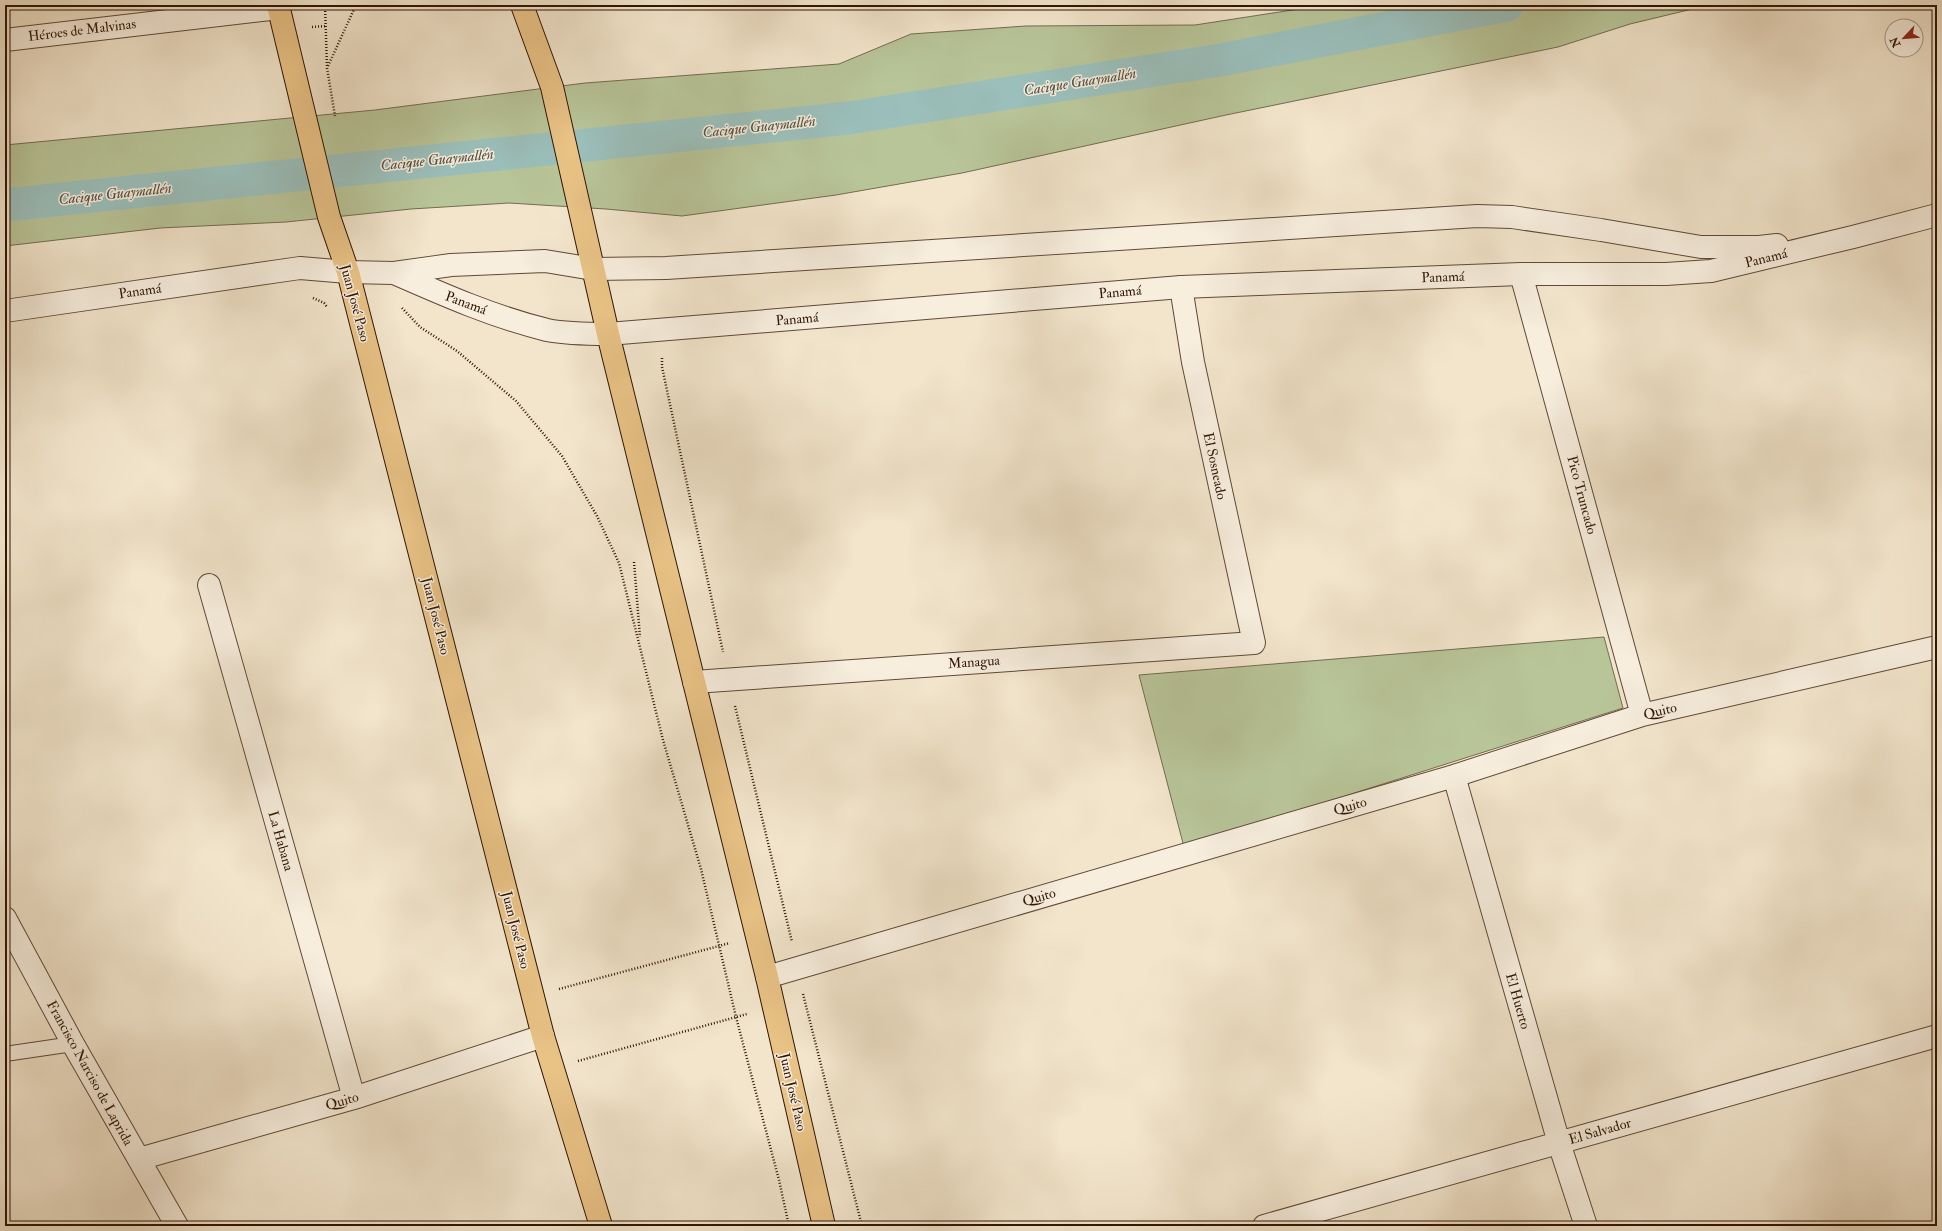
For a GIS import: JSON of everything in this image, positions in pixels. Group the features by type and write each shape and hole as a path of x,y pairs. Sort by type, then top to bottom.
{"highway":[{"name":"Juan José Paso","path":"522,5 552,87 608,334 767,977 824,1226"},
{"name":"Juan José Paso","path":"279,6 329,218 348,272 543,1036 601,1226"}],"street":[{"name":"Héroes de Malvinas","path":"5,40 279,6"},
{"name":"Panamá","path":"386,272 466,304 548,330 580,334 608,334 1181,287 1521,274 1666,274 1712,272 1937,215"},
{"name":"Panamá","path":"5,311 300,268 348,272 386,272 451,265 545,261 593,269 666,268 1477,216 1512,218 1579,226 1701,247 1759,247 1854,237"},
{"name":"Pico Truncado","path":"1521,274 1642,715"},
{"name":"El Sosneado","path":"1181,287 1193,362 1254,643"},
{"name":"La Habana","path":"209,585 354,1098"},
{"name":"Managua","path":"694,682 1254,643"},
{"name":"Quito","path":"767,977 1454,776 1642,715 1937,647"},
{"name":"El Huerto","path":"1454,776 1558,1143 1586,1226"},
{"name":"Francisco Narciso de Laprida","path":"5,918 73,1044 177,1226"},
{"name":"Quito","path":"138,1159 354,1098 543,1036"},
{"name":"El Salvador","path":"1264,1226 1937,1036"}],"lane":[{"path":"5,1054 73,1044"}],"path":[{"path":"325,5 327,68 335,114"},
{"path":"327,68 356,5"},
{"path":"386,272 386,289 420,327 457,351 516,401 562,456 597,516 619,564 663,740 701,869 736,1017 779,1180 789,1226"},
{"path":"662,351 662,367 729,679 797,968 862,1226"},
{"path":"533,996 788,928"},
{"path":"552,1068 774,1007"}],"green space":[{"path":"1309,5 1709,5 1630,24 1558,47 1226,115 962,173 836,195 682,216 606,209 509,203 411,209 286,222 160,228 5,246 5,145 375,110 585,83 839,64 911,34 1026,26 1195,25 1299,9"},
{"path":"1604,637 1623,708 1184,847 1139,675"}],"waterway":[{"name":"Cacique Guaymallén","path":"5,205 849,118 1220,60 1507,5"}]}
